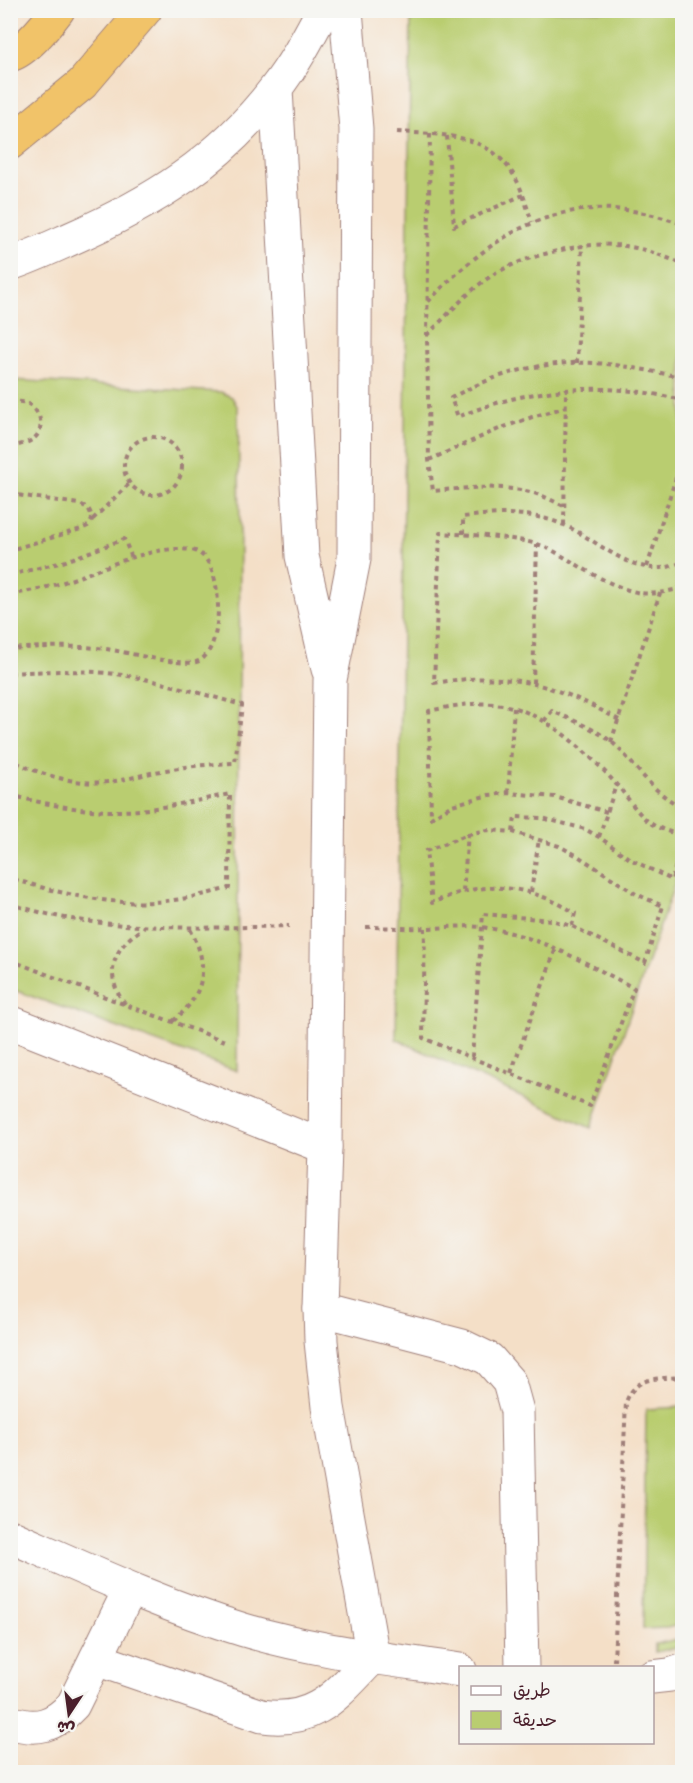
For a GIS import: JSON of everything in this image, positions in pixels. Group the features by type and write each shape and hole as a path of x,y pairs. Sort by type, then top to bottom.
{"highway":[{"path":"10,55 16,54 41,32 58,10"},
{"path":"10,143 82,84 146,10"}],"lane":[{"path":"10,264 137,207 172,186 210,157 245,125 276,89 302,50 323,10"},
{"path":"346,10 356,129 354,559 330,680 325,1147 320,1309 328,1407 373,1657"},
{"path":"276,89 302,556 330,680"},
{"path":"10,1022 325,1147"},
{"path":"320,1309 462,1346 489,1359 509,1382 517,1411 522,1666"},
{"path":"10,1536 130,1589 245,1630 304,1645 459,1670"},
{"path":"10,1722 25,1727 39,1727 63,1716 72,1705 130,1589"},
{"path":"96,1659 262,1716 280,1718 306,1713 329,1701 373,1657"},
{"path":"654,1677 682,1671"}],"path":[{"path":"356,129 447,136 470,140 493,151 517,179 532,222"},
{"path":"430,134 427,335 429,459 434,491 482,487 510,489 537,494 564,506"},
{"path":"447,136 454,226 523,195"},
{"path":"428,302 453,275 513,231 532,222 573,211 602,207 630,209 661,216 682,224"},
{"path":"427,335 495,274 529,257 582,245 604,244 642,249 682,264"},
{"path":"577,363 582,245"},
{"path":"682,377 614,364 577,363 522,369 474,385 452,399 458,417 497,403 566,389 628,389 682,400"},
{"path":"564,525 566,389"},
{"path":"10,401 31,405 37,411 40,429 36,437 28,443 10,446"},
{"path":"429,459 499,429 566,407"},
{"path":"152,437 166,439 176,447 182,459 182,472 176,485 166,493 153,496 140,493 129,484 124,472 123,459 129,448 140,440 152,437"},
{"path":"647,567 682,459"},
{"path":"10,550 88,526 129,484"},
{"path":"10,494 79,504 87,507 91,512 92,520"},
{"path":"463,534 463,517 525,513 564,525 624,560 637,565 664,567 682,562"},
{"path":"619,720 588,702 559,690 533,683 486,678 462,678 434,682 440,533 537,544 554,551 592,574 642,593 682,588"},
{"path":"10,575 63,562 124,540 132,558"},
{"path":"533,683 537,544"},
{"path":"10,595 62,583 132,558 159,551 183,550 196,552 206,558 212,569 218,596 218,620 212,644 206,656 197,662 182,663 103,649 70,646 10,649"},
{"path":"612,742 660,592"},
{"path":"10,673 68,671 109,674 180,688 242,705 235,763 198,765 108,782 81,782 54,776 10,759"},
{"path":"513,832 515,818 542,818 585,829 630,859 672,880 682,838 649,823 616,784 571,742 544,721 501,705 452,706 429,711 431,819 452,805 479,797 508,793 555,797 607,812"},
{"path":"508,793 514,708"},
{"path":"544,721 552,711 612,742 633,763 650,785 682,807"},
{"path":"599,837 616,784"},
{"path":"10,795 91,810 138,810 230,794 229,888 191,898 150,903 64,894 10,878"},
{"path":"472,1057 483,914 551,920 572,926 645,963 663,906 636,894 559,846 513,832 488,830 468,834 426,851 432,903 463,891 492,888 531,892 562,904 575,913 572,926"},
{"path":"463,891 468,834"},
{"path":"531,892 539,839"},
{"path":"10,903 76,920 144,927 481,927 508,932 556,948 634,988 590,1106 423,1038 425,928"},
{"path":"126,1005 117,993 113,978 114,962 120,948 130,935 144,927"},
{"path":"173,1022 186,1011 196,996 202,979 202,962 198,944 190,928"},
{"path":"511,1073 556,948"},
{"path":"10,960 225,1041"},
{"path":"614,1666 626,1402 630,1392 637,1384 648,1380 682,1377"}],"green space":[{"path":"411,11 682,11 682,862 591,1128 396,1039"},
{"path":"11,380 221,392 232,397 238,408 240,530 237,1071 11,989"},
{"path":"682,1407 682,1624 667,1628 643,1629 646,1409"},
{"path":"682,1638 682,1647 655,1652 655,1644"}]}
